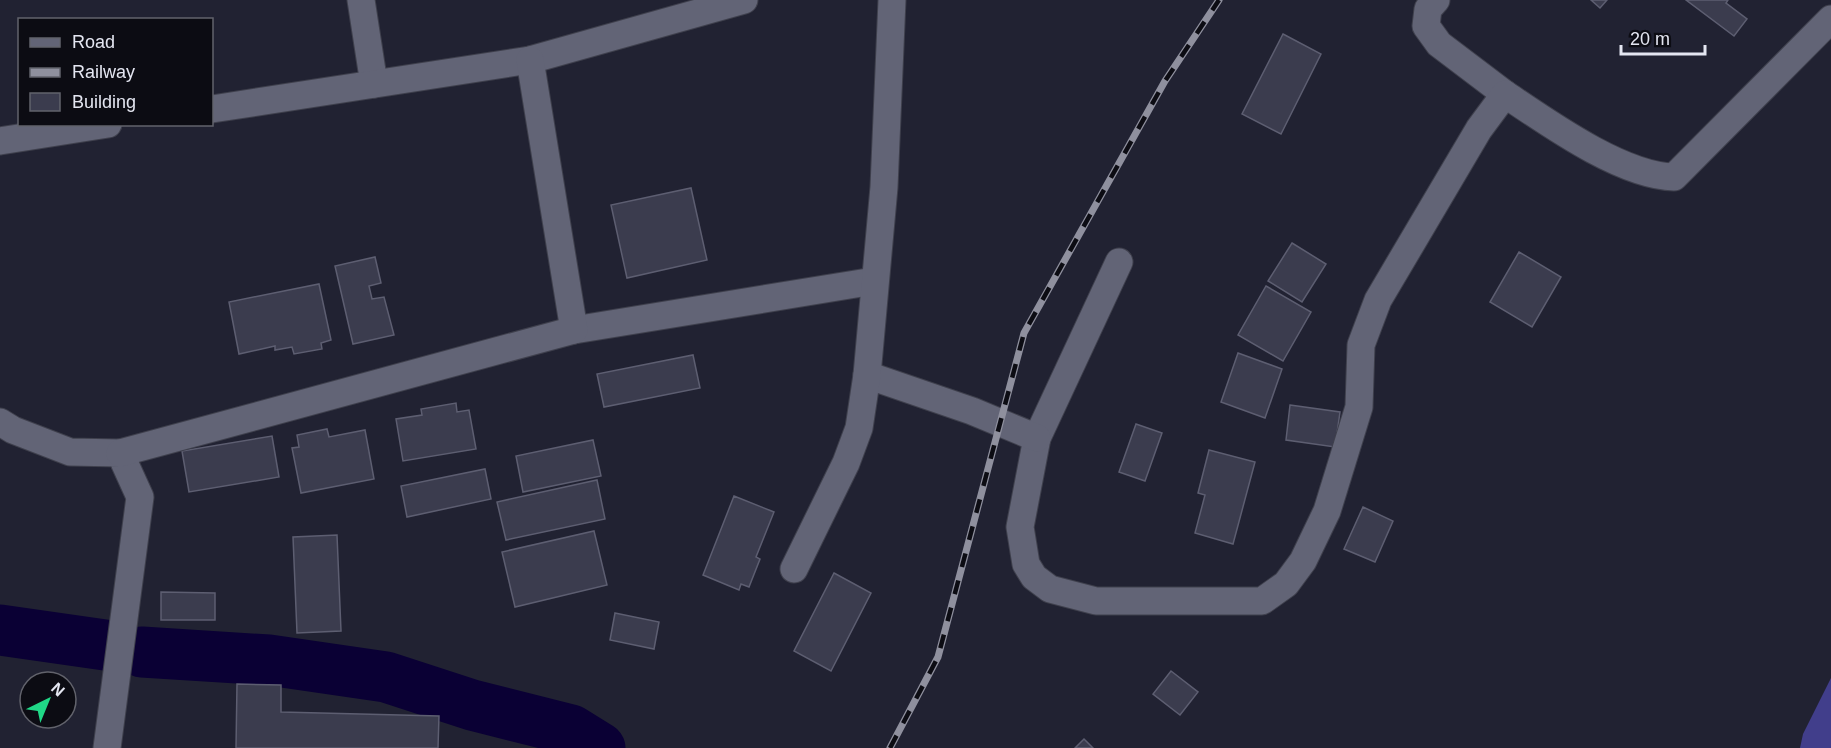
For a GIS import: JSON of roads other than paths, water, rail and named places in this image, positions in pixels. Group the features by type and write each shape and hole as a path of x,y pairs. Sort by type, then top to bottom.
{"street":[{"path":"361,0 374,84"},
{"path":"213,109 530,60 744,0"},
{"path":"794,569 846,463 859,428 867,375 884,187 892,0"},
{"path":"1436,0 1428,9 1426,26 1439,44 1505,94 1566,135 1655,177 1674,177 1831,19"},
{"path":"530,60 574,330"},
{"path":"1119,262 1037,438 1020,527 1026,564 1034,577 1050,589 1096,601 1152,603 1262,601 1276,592 1303,561 1327,511 1359,407 1361,345 1378,300 1479,129 1505,94"},
{"path":"0,141 95,126"},
{"path":"0,422 13,430 70,452 120,453 574,330 874,281"},
{"path":"867,375 972,411 1037,438"},
{"path":"107,748 140,497 120,453"}],"waterway":[{"path":"0,630 105,645"},
{"path":"142,652 269,660 386,677 472,705 571,730 600,748"}],"railway":[{"path":"890,748 938,657 1024,333 1165,81 1219,0"}]}
